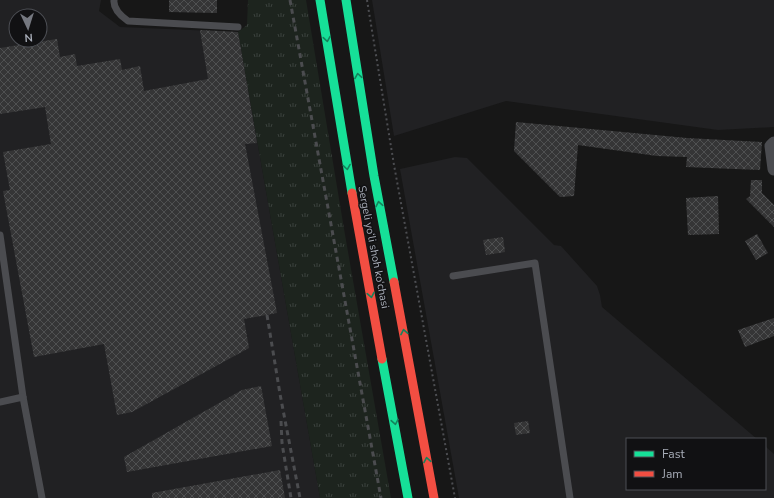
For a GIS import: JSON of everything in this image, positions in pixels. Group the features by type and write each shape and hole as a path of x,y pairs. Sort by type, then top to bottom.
{"main road":[{"name":"Sergeli yo‘li shoh ko‘chasi","path":"320,0 349,179 408,498"},
{"name":"Sergeli yo‘li shoh ko‘chasi","path":"346,0 374,176 434,498"}],"street":[{"path":"774,142 771,146 774,169"}],"lane":[{"path":"114,0 114,5 121,15 128,21 238,27"},
{"path":"0,235 23,397 42,498"},
{"path":"453,276 535,263 570,498"},
{"path":"0,402 23,397"}],"path":[{"path":"367,0 394,165 455,498"}],"shaded area":[{"path":"0,0 101,0 99,11 120,27 238,32 320,498 0,498"},
{"path":"372,0 774,0 774,127 718,130 506,101 394,136"},
{"path":"455,157 467,158 554,245 561,246 597,286 602,307 756,438 626,438 626,490 766,490 766,447 774,454 774,498 459,498 400,169"}],"green space":[{"path":"248,0 306,0 391,498 320,498 238,32 247,25"}],"building":[{"path":"169,0 217,0 217,13 169,12"},
{"path":"200,30 238,32 257,143 245,144 277,313 244,319 249,348 132,412 117,415 104,344 34,357 3,191 10,190 3,152 51,144 45,107 0,114 0,48 8,47 8,48 48,48 48,40 57,39 60,57 75,54 77,66 120,59 122,70 140,66 144,91 208,79"},
{"path":"516,122 687,138 762,142 760,170 686,167 687,157 657,156 578,145 574,196 560,197 514,151"},
{"path":"751,180 762,180 762,193 774,205 774,227 746,199 750,196"},
{"path":"718,196 719,234 688,235 686,198"},
{"path":"757,234 768,253 756,260 745,241"},
{"path":"503,237 505,252 486,255 483,240"},
{"path":"774,318 774,336 745,347 738,330"},
{"path":"261,386 272,446 127,472 124,457 242,390"},
{"path":"528,421 530,433 516,435 514,423"},
{"path":"280,470 285,498 152,498 152,493"}],"railway":[{"path":"290,0 381,498"},
{"path":"267,315 280,394 300,498"},
{"path":"281,421 282,443 291,498"}],"traffic: fast":[{"path":"320,0 352,193"},
{"path":"346,0 374,176 394,282"},
{"path":"382,359 408,498"}],"traffic: jam":[{"path":"352,193 382,359"},
{"path":"394,282 434,498"}]}
